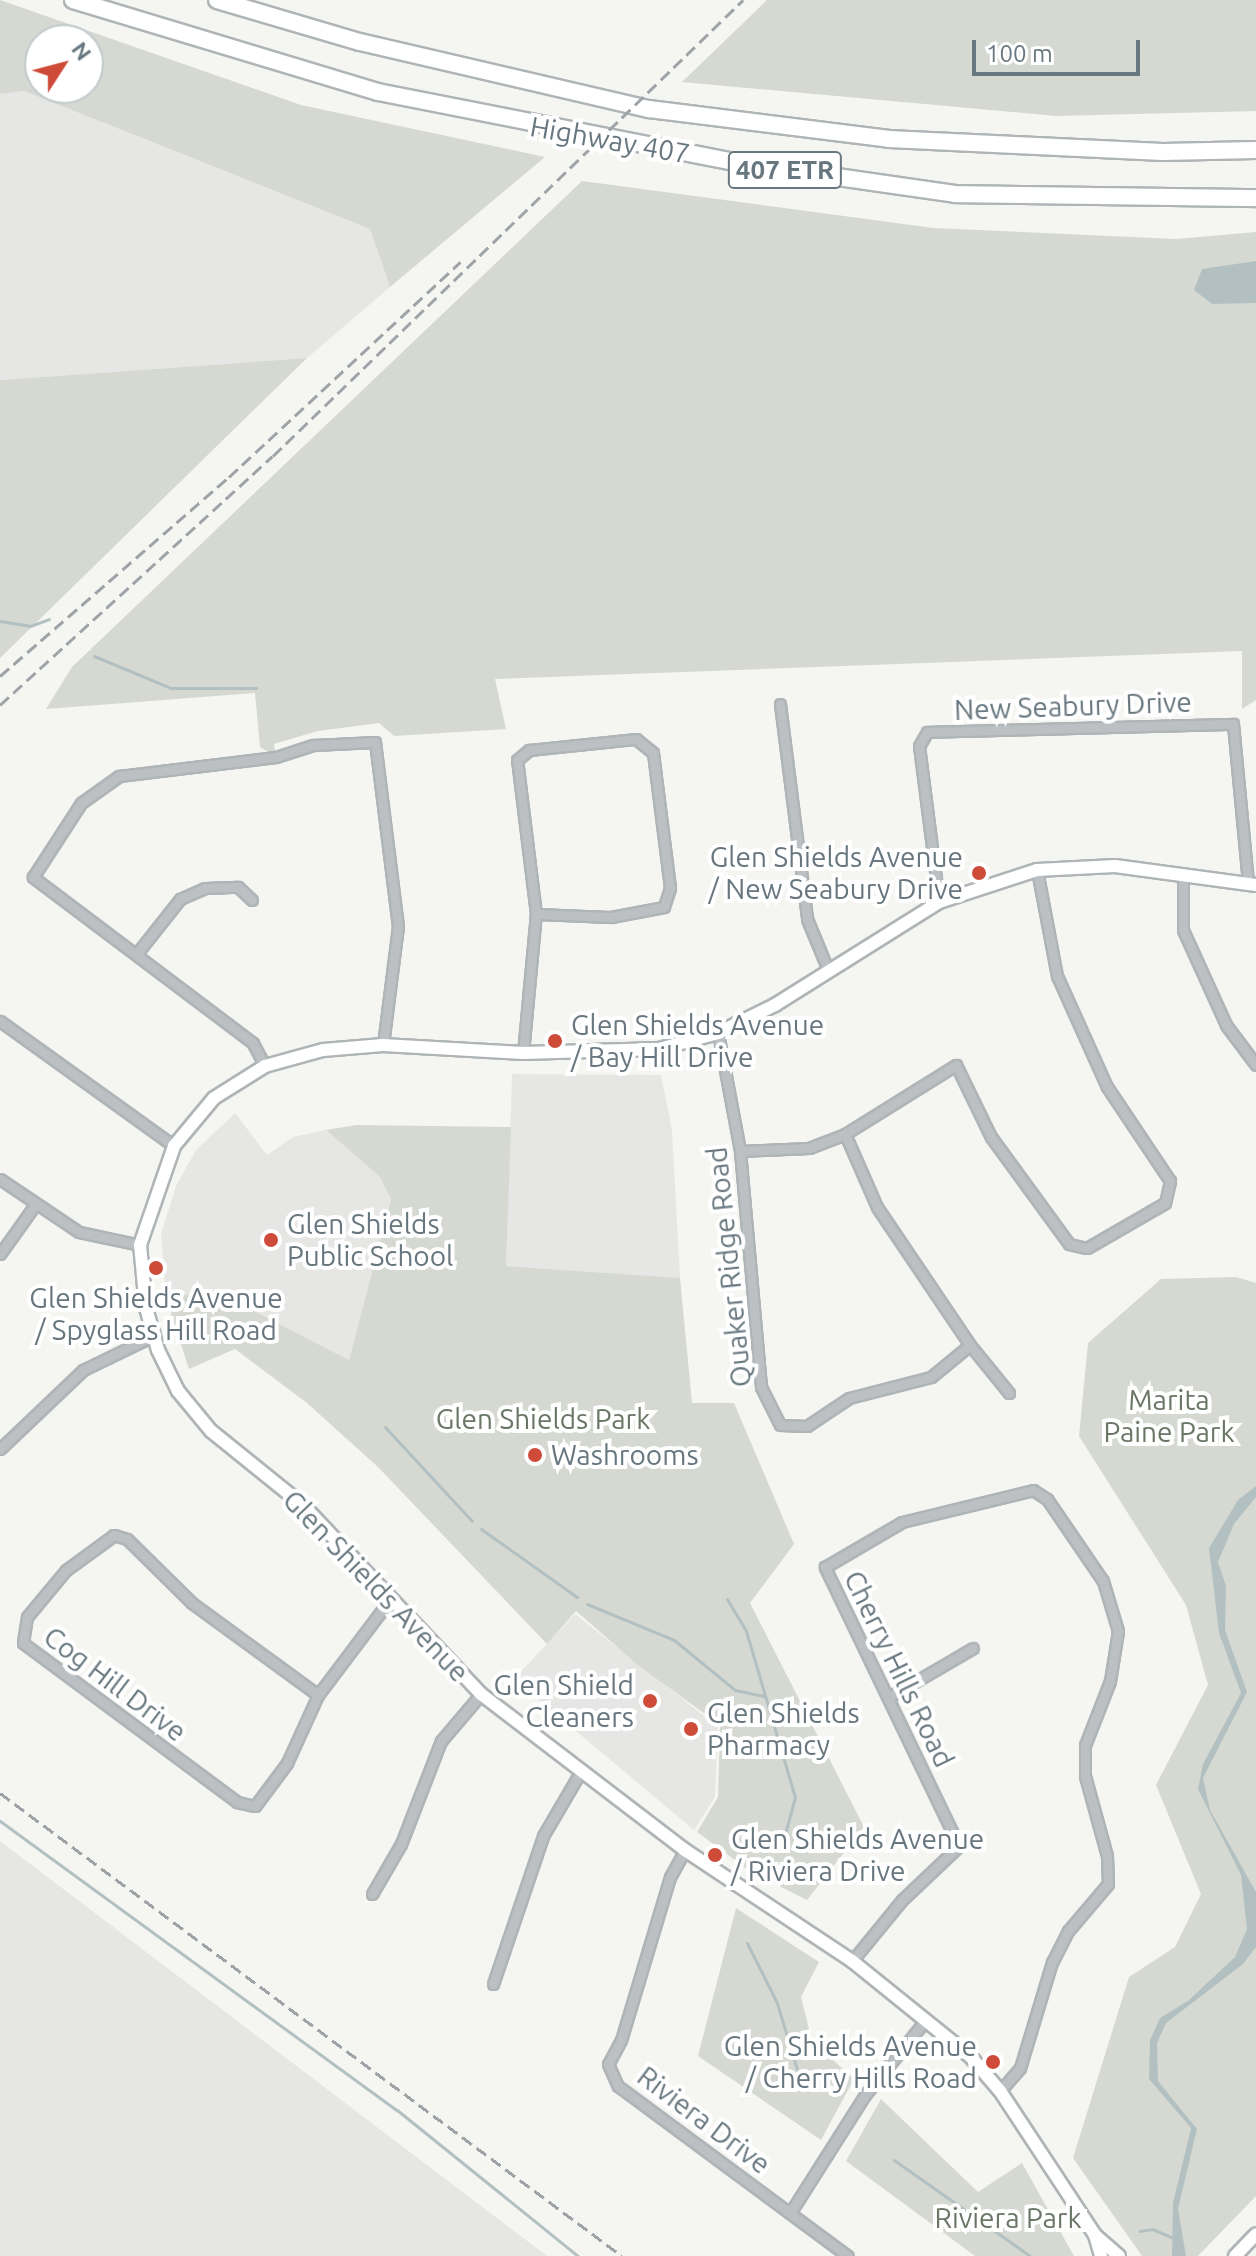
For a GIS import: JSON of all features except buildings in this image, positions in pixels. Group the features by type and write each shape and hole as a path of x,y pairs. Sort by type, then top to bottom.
{"highway":[{"name":"Highway 407","path":"73,0 378,92 740,163 955,194 1256,198"},
{"name":"Highway 407","path":"217,0 360,42 649,109 889,139 1163,152 1256,150"}],"street":[{"path":"780,704 807,919 829,972"},
{"name":"New Seabury Drive","path":"939,902 919,746 927,732 1233,724 1252,884"},
{"path":"523,1053 536,914 517,760 529,750 636,739 653,753 670,888 664,907 611,917 536,914"},
{"path":"265,1066 253,1043 138,952 33,877 81,803 119,776 276,757 314,745 375,742 398,926 383,1045"},
{"name":"Glen Shields Avenue","path":"1119,2256 1095,2235 1000,2091 971,2057 852,1961 685,1850 481,1694 304,1506 211,1431 178,1391 153,1336 140,1245 174,1146 214,1098 265,1066 323,1050 383,1045 523,1053 635,1053 718,1033 829,972 939,902 1037,870 1115,866 1252,884"},
{"path":"740,1151 809,1148 845,1134 956,1065 991,1137 1069,1244 1087,1248 1165,1203 1170,1181 1107,1087 1057,976 1037,870"},
{"path":"1183,876 1183,930 1226,1025 1256,1065"},
{"path":"138,952 180,899 205,888 238,887 252,900"},
{"path":"0,1021 174,1146"},
{"name":"Quaker Ridge Road","path":"718,1033 740,1151 761,1387 780,1425 807,1426 849,1398 931,1377 970,1345"},
{"path":"845,1134 877,1207 970,1345 1009,1393"},
{"path":"0,1179 79,1232 140,1245"},
{"path":"0,1254 35,1205"},
{"path":"0,1449 83,1370 153,1336"},
{"name":"Cherry Hills Road","path":"852,1961 902,1900 959,1846 825,1567 902,1522 1033,1490 1047,1499 1103,1581 1118,1631 1110,1681 1085,1745 1085,1776 1107,1856 1108,1884 1068,1931 1052,1962 1020,2068 1000,2091"},
{"name":"Cog Hill Drive","path":"318,1695 192,1603 127,1539 114,1535 66,1570 27,1617 23,1643 237,1802 255,1806 287,1763 318,1695 391,1598"},
{"path":"889,1697 973,1648"},
{"path":"372,1894 401,1844 441,1741 481,1694"},
{"path":"493,1984 543,1836 581,1771"},
{"name":"Riviera Drive","path":"685,1850 670,1877 621,2040 608,2064 618,2086 848,2256"},
{"path":"790,2213 865,2095 925,2021"},
{"path":"1235,2256 1256,2234"},
{"name":"Glen Shields Avenue","path":"1095,2235 1101,2256"}],"shaded area":[{"path":"24,91 24,104 57,104 370,229 390,287 307,358 0,380 0,94"},
{"path":"1256,261 1256,303 1212,304 1194,290 1202,269"},
{"path":"512,1074 661,1075 672,1130 680,1278 506,1266"},
{"name":"Glen Shields Public School","path":"235,1113 267,1155 293,1137 326,1130 380,1177 391,1198 349,1360 215,1291 166,1298 161,1234 176,1186 196,1150"},
{"path":"1256,1486 1256,1497 1234,1524 1218,1562 1226,1586 1225,1630 1247,1692 1203,1778 1210,1810 1256,1892 1256,1947 1243,1964 1166,2023 1157,2043 1158,2081 1197,2129 1178,2209 1186,2256 1172,2256 1173,2203 1191,2128 1149,2079 1150,2040 1160,2018 1189,2000 1235,1957 1247,1929 1241,1875 1198,1789 1203,1764 1241,1693 1219,1633 1209,1548 1238,1500"},
{"path":"575,1614 718,1727 715,1797 694,1830 514,1679"},
{"path":"0,1841 547,2256 0,2256"}],"green space":[{"path":"0,0 69,24 24,24 24,91 0,94"},
{"path":"767,0 1256,0 1256,111 1056,116 682,82"},
{"path":"104,36 301,105 545,157 390,287 370,229 57,104 104,104"},
{"path":"582,181 933,228 1176,239 1256,232 1256,700 1242,709 1242,651 495,679 506,729 394,736 379,723 318,731 274,744 276,757 260,747 255,693 46,709 72,667"},
{"path":"307,358 0,658 0,380"},
{"name":"Glen Shields Park","path":"356,1125 511,1127 506,1266 680,1278 692,1403 734,1403 794,1544 750,1603 864,1827 807,1900 751,1872 697,1832 718,1797 720,1725 639,1666 576,1611 547,1644 378,1467 307,1403 235,1349 189,1369 166,1298 215,1291 349,1360 391,1199 380,1177 326,1130"},
{"name":"Marita Paine Park","path":"1236,1277 1256,1283 1256,2196 1198,2256 1142,2256 1073,2158 1129,1977 1175,1947 1201,1894 1156,1785 1208,1685 1186,1605 1079,1436 1088,1343 1161,1279"},
{"path":"736,1908 819,1962 801,1997 812,2041 854,2079 821,2140 698,2056"},
{"name":"Riviera Park","path":"881,2099 978,2192 1022,2163 1074,2256 975,2256 846,2161"}],"waterway":[{"path":"0,621 30,626 49,619"},
{"path":"94,656 171,688 256,688"},
{"path":"385,1427 472,1521"},
{"path":"481,1529 577,1597"},
{"path":"727,1599 746,1631 795,1797 781,1849"},
{"path":"587,1604 674,1640 735,1690 764,1696"},
{"path":"0,1821 397,2110 578,2256"},
{"path":"747,1943 777,2003 800,2079 809,2089"},
{"path":"894,2160 1030,2256"},
{"path":"1140,2231 1152,2229 1173,2238"}],"railway":[{"path":"0,705 273,456 743,0"},
{"path":"0,676 229,477 460,262"},
{"path":"0,1793 622,2256"}],"place":[{"name":"Glen Shields Avenue / New Seabury Drive","path":"979,873"},
{"name":"Glen Shields Avenue / Bay Hill Drive","path":"555,1041"},
{"name":"Glen Shields Public School","path":"271,1240"},
{"name":"Glen Shields Avenue / Spyglass Hill Road","path":"156,1268"},
{"name":"Washrooms","path":"535,1455"},
{"name":"Glen Shield Cleaners","path":"650,1701"},
{"name":"Glen Shields Pharmacy","path":"691,1729"},
{"name":"Glen Shields Avenue / Riviera Drive","path":"715,1855"},
{"name":"Glen Shields Avenue / Cherry Hills Road","path":"993,2062"}]}
